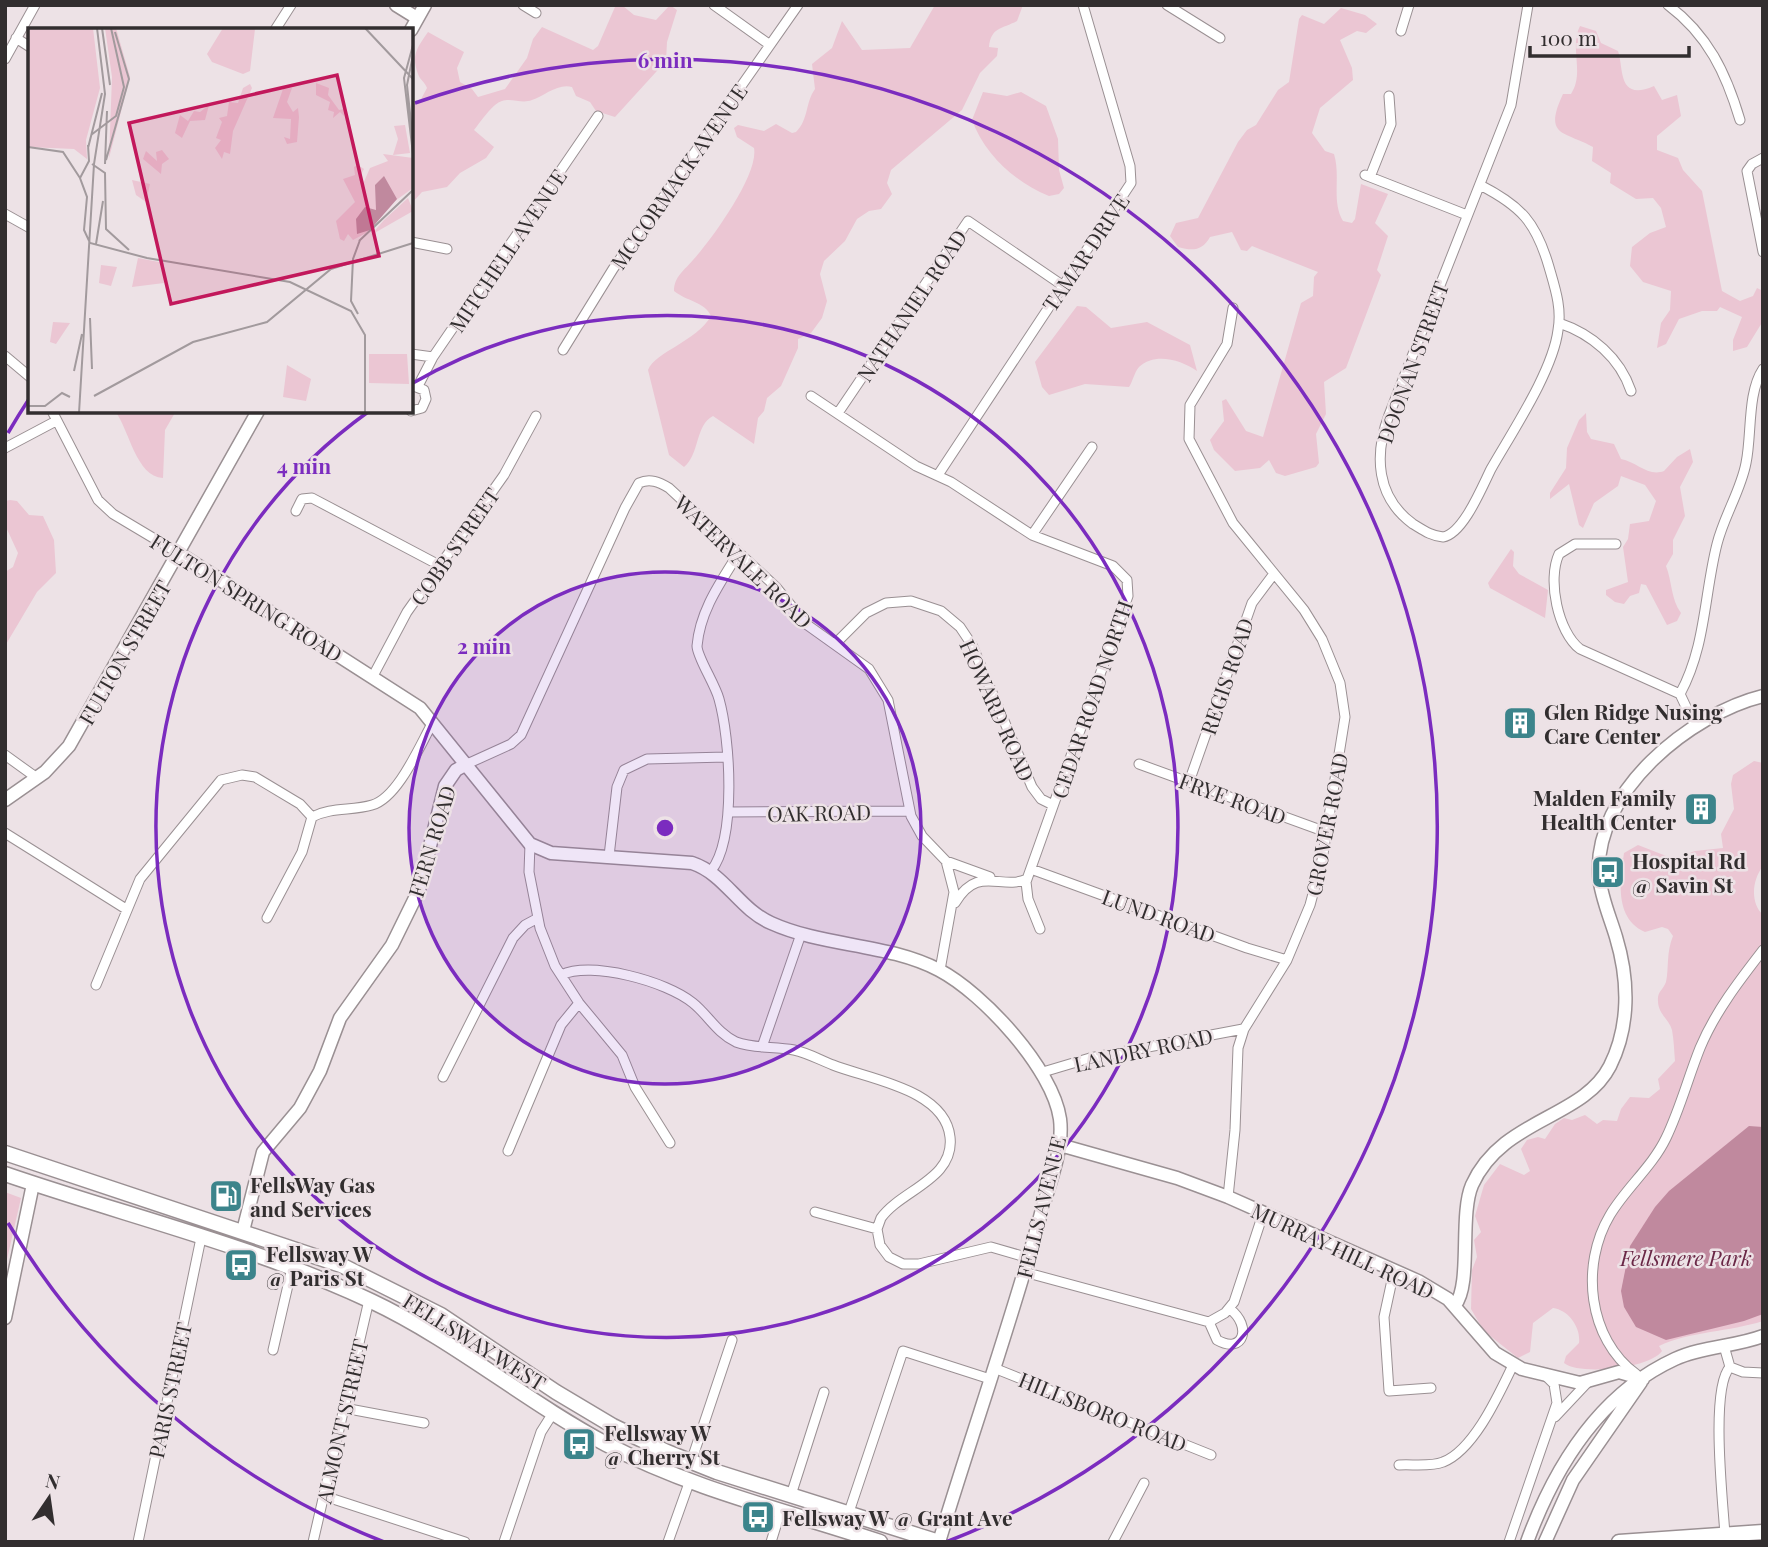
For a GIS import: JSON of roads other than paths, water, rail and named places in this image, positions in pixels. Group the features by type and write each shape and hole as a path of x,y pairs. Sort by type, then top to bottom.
{"main road":[{"name":"FELLSWAY WEST","path":"5,1153 341,1265 418,1302 593,1414 691,1462 939,1542"},
{"name":"FELLSWAY WEST","path":"5,1174 292,1268 369,1300 430,1332 553,1413 618,1450 689,1483 880,1542"},
{"path":"1619,1542 1763,1532"}],"street":[{"path":"5,59 35,5"},
{"path":"276,28 291,5"},
{"path":"396,5 414,24 425,5"},
{"path":"523,5 536,13"},
{"path":"714,5 770,45"},
{"name":"MCCORMACK AVENUE","path":"563,350 613,269 797,5"},
{"name":"TAMAR DRIVE","path":"938,475 1062,285 1129,189 1131,178 1083,5"},
{"path":"1167,5 1220,38"},
{"path":"1401,31 1409,5"},
{"name":"DOONAN STREET","path":"1528,5 1511,105 1381,440 1379,465 1382,483 1389,498 1408,519 1438,537 1448,536 1456,531 1531,397 1553,349 1559,323"},
{"path":"1668,5 1712,50 1729,82 1740,120"},
{"path":"16,38 28,46"},
{"path":"1389,96 1391,124 1368,176 1467,215"},
{"name":"MITCHELL AVENUE","path":"413,411 424,405 426,394 415,385 433,356 598,116"},
{"path":"1763,158 1752,164 1747,173 1763,252"},
{"path":"1480,185 1517,206 1531,223 1540,240 1557,293 1559,323 1592,340 1620,365 1631,391"},
{"path":"5,214 28,227"},
{"name":"NATHANIEL ROAD","path":"838,413 968,221 1062,285"},
{"path":"413,242 447,249"},
{"name":"GROVER ROAD","path":"1228,1197 1235,1130 1238,1048 1243,1029 1287,960 1310,905 1326,832 1345,717 1343,692 1331,657 1311,620 1233,523 1206,476 1189,439 1188,416 1196,394 1229,339 1233,308"},
{"path":"413,354 433,356"},
{"path":"5,356 28,375"},
{"path":"1680,694 1698,652 1711,573 1724,520 1746,465 1757,383 1763,369"},
{"name":"CEDAR ROAD NORTH","path":"811,396 916,466 938,475 1032,535 1116,568 1125,576 1129,588 1104,667 1027,879"},
{"name":"FULTON SPRING ROAD","path":"53,413 90,487 105,507 420,708 530,844"},
{"name":"FULTON STREET","path":"5,800 37,778 61,756 76,735 257,413"},
{"name":"COBB STREET","path":"373,676 407,612 508,468 536,416"},
{"path":"5,448 56,421"},
{"path":"1032,535 1092,447"},
{"name":"WATERVALE ROAD","path":"648,480 668,488 776,587 806,624 869,669 886,693 909,811 922,836 946,861 995,878"},
{"name":"FERN ROAD","path":"243,1231 263,1152 300,1108 320,1071 340,1018 392,945 423,877 445,786 456,770 511,744 522,735 625,508 638,485 648,480"},
{"path":"296,511 301,500 310,497 439,565"},
{"path":"1616,544 1587,542 1569,546 1559,554 1555,568 1556,588 1567,637 1593,656 1680,694 1695,726"},
{"path":"711,871 721,851 728,813 726,757 720,700 709,671 698,654 697,646 710,599 738,554"},
{"name":"REGIS ROAD","path":"1189,782 1252,603 1273,575"},
{"name":"HOWARD ROAD","path":"836,643 866,613 886,603 911,601 925,604 951,618 972,645 1032,787 1041,799 1053,805"},
{"path":"1454,1304 1460,1298 1463,1280 1468,1197 1480,1169 1526,1127 1590,1091 1609,1067 1624,1030 1626,995 1618,942 1599,876 1601,846 1618,804 1643,771 1681,735 1726,708 1763,696"},
{"path":"312,817 325,812 372,806 384,799 395,788 433,722"},
{"path":"5,755 37,778"},
{"path":"609,856 617,788 624,770 647,759 726,757"},
{"name":"FRYE ROAD","path":"1139,764 1326,832"},
{"path":"96,985 141,879 221,780 235,775 255,777 300,804 312,817"},
{"name":"OAK ROAD","path":"728,813 909,811"},
{"path":"267,918 302,852 312,817"},
{"path":"5,834 126,909"},
{"path":"530,844 530,872 545,942 579,1003 622,1055 635,1087 670,1143"},
{"name":"FELLS AVENUE","path":"530,844 551,853 681,860 711,871 741,905 771,923 801,934 882,951 940,970 994,1016 1043,1072 1059,1111 1060,1145 1029,1258 939,1542"},
{"path":"940,970 954,905 954,892 946,861"},
{"name":"LUND ROAD","path":"1031,869 1287,960"},
{"path":"954,905 972,886 995,878 1012,882 1027,879 1026,893 1040,929"},
{"path":"443,1077 513,938 525,925 538,918"},
{"path":"762,1047 801,934"},
{"path":"1643,1379 1618,1359 1598,1320 1592,1283 1599,1240 1618,1203 1648,1168 1665,1141 1708,1031 1739,979 1763,950"},
{"path":"561,975 581,970 605,972 673,991 696,1005 725,1036 738,1043 799,1051 892,1083 925,1101 945,1120 950,1140 943,1166 889,1208 877,1229"},
{"path":"508,1151 561,1025 579,1003"},
{"name":"LANDRY ROAD","path":"1043,1072 1090,1058 1243,1029"},
{"name":"MURRAY HILL ROAD","path":"1060,1145 1177,1178 1228,1197 1434,1290 1454,1304 1495,1353 1513,1365 1546,1376 1587,1383 1619,1372 1643,1379"},
{"path":"5,1318 33,1184"},
{"path":"815,1212 877,1229"},
{"path":"1024,1272 1209,1322 1230,1309 1263,1214"},
{"path":"877,1229 887,1254 903,1264 919,1264 963,1251 990,1247 1029,1258"},
{"name":"PARIS STREET","path":"138,1542 201,1238"},
{"path":"273,1350 292,1268"},
{"path":"1394,1271 1384,1317 1388,1391 1432,1388"},
{"name":"ALMONT STREET","path":"313,1542 369,1300"},
{"path":"1209,1322 1217,1340 1226,1345 1236,1343 1244,1328 1238,1316 1230,1309"},
{"path":"1527,1542 1547,1494 1581,1437 1615,1398 1674,1359 1763,1336"},
{"path":"691,1462 732,1340"},
{"path":"1724,1346 1730,1367 1723,1380 1719,1431 1725,1535"},
{"name":"HILLSBORO ROAD","path":"849,1511 903,1351 992,1373 1211,1455"},
{"path":"1399,1465 1443,1462 1473,1437 1486,1418 1513,1365"},
{"path":"1730,1367 1747,1373 1763,1373"},
{"path":"1509,1542 1558,1399 1554,1384 1546,1376"},
{"path":"1545,1542 1573,1480 1643,1379"},
{"path":"1551,1421 1587,1383"},
{"path":"791,1495 824,1392"},
{"path":"344,1408 424,1423"},
{"path":"504,1542 541,1432 553,1413"},
{"path":"668,1542 689,1483"},
{"path":"1114,1542 1144,1483"},
{"path":"324,1496 465,1542"},
{"path":"771,1542 780,1513"}],"place":[{"name":"Glen Ridge Nusing Care Center","path":"1520,723"},
{"name":"Malden Family Health Center","path":"1701,809"},
{"name":"Hospital Rd @ Savin St","path":"1608,872"},
{"name":"FellsWay Gas and Services","path":"226,1196"},
{"name":"Fellsway W @ Paris St","path":"241,1265"},
{"name":"Fellsway W @ Cherry St","path":"579,1444"},
{"name":"Fellsway W @ Grant Ave","path":"758,1517"}],"park label":[{"name":"Fellsmere Park","path":"1686,1257"}]}
